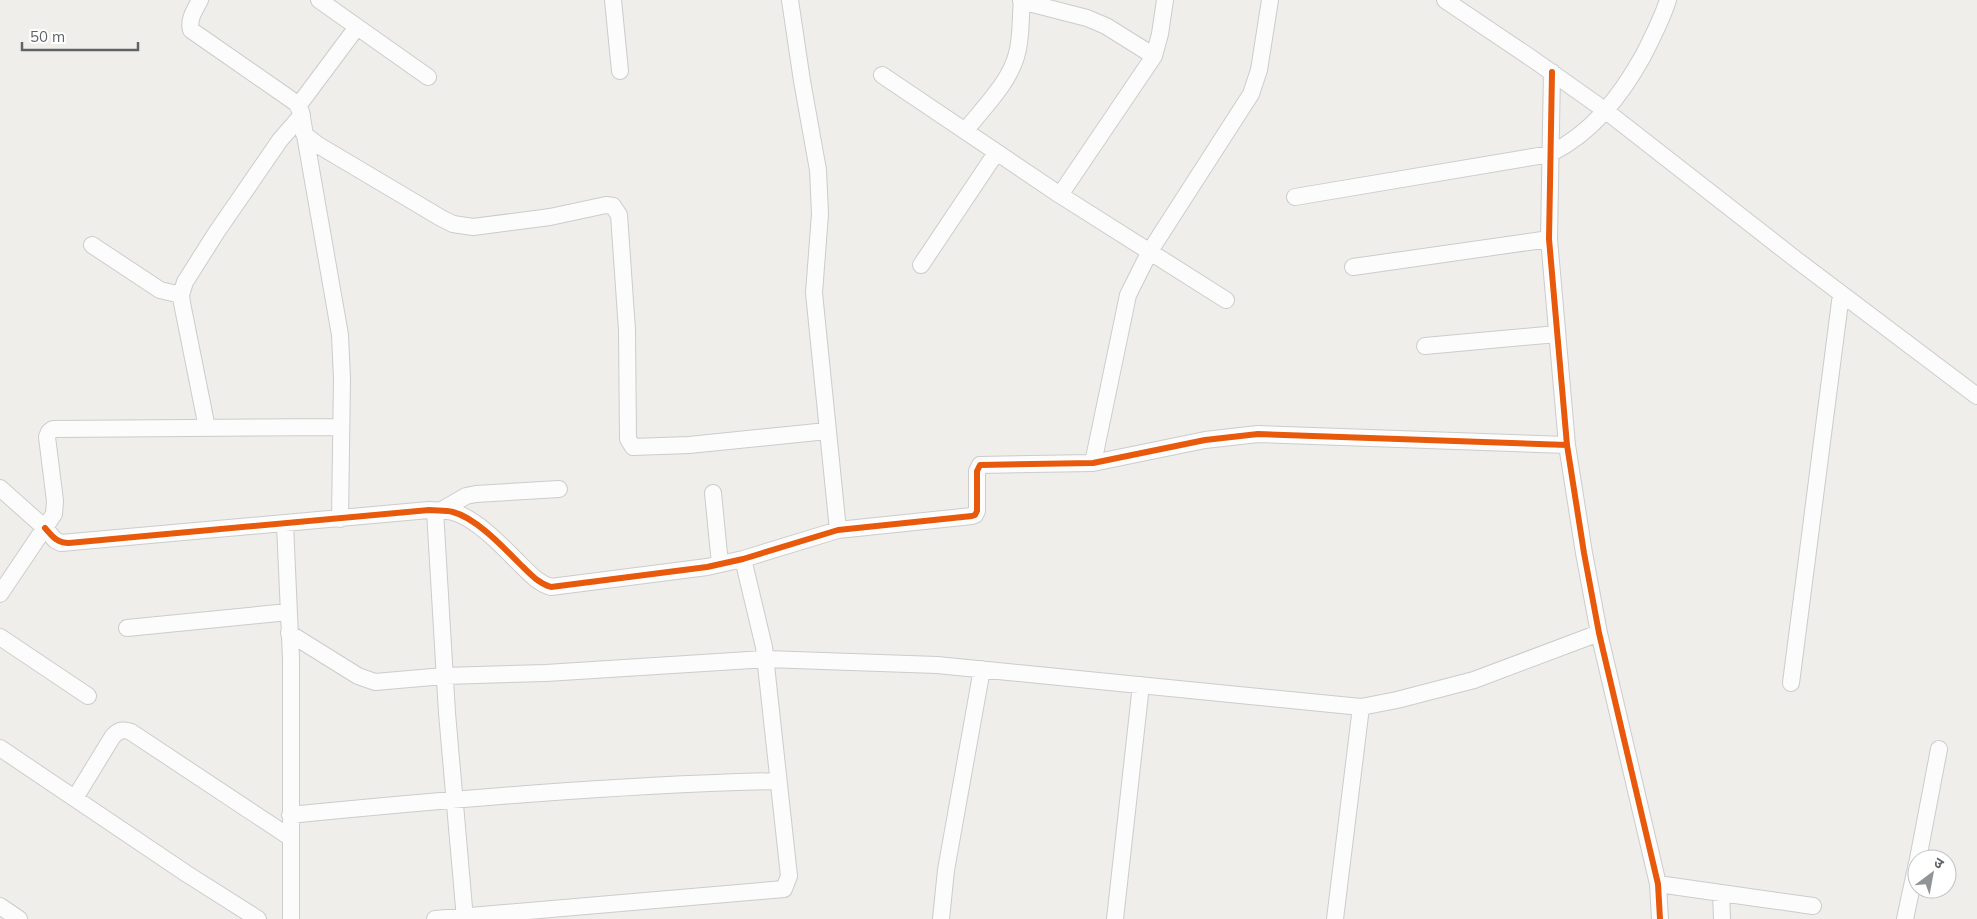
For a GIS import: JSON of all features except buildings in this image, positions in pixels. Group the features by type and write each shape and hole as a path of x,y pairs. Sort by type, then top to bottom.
{"street":[{"path":"200,0 191,18 191,30 300,111 340,335 340,519"},
{"path":"319,0 428,77"},
{"path":"613,0 620,71"},
{"path":"790,0 818,170 820,214 814,293 838,530"},
{"path":"1060,195 1154,56 1160,34 1165,0"},
{"path":"1093,463 1128,295 1150,251 1251,94 1259,70 1270,0"},
{"path":"1444,0 1552,72 1606,112 1841,294 1977,396"},
{"path":"1295,197 1550,154 1568,145 1606,112 1631,77 1649,45 1668,0"},
{"path":"966,130 1004,81 1017,57 1022,1 1087,18 1106,26 1154,56"},
{"path":"207,428 181,295 185,282 216,233 357,27"},
{"path":"1552,72 1549,239 1567,445 1599,633 1658,884 1660,919"},
{"path":"882,75 1060,195 1226,300"},
{"path":"304,134 318,145 441,218 463,226 483,226 550,217 606,205 612,206 619,215 627,330 628,439 633,447 689,445 827,432"},
{"path":"921,265 996,153"},
{"path":"1352,268 1549,239"},
{"path":"92,245 160,290 181,295"},
{"path":"1791,683 1841,294"},
{"path":"1425,346 1557,334"},
{"path":"0,594 54,514 55,508 47,437 53,428 341,427"},
{"path":"0,488 45,528 55,540 61,543 437,511 451,512 468,520 500,545 540,584 551,587 720,564 743,559 838,530 975,515 977,511 976,471 980,465 1093,463 1205,440 1258,434 1567,445"},
{"path":"437,511 466,496 476,494 558,489"},
{"path":"713,492 720,564"},
{"path":"437,511 444,676 465,917"},
{"path":"285,524 290,633 290,919"},
{"path":"435,919 776,891 784,888 789,876 766,659 761,630 743,559"},
{"path":"127,628 288,612"},
{"path":"290,633 358,676 375,682 444,676 546,673 766,659 888,662 982,669 1361,707 1397,700 1474,680 1599,633"},
{"path":"0,637 88,696"},
{"path":"941,919 946,870 982,669"},
{"path":"1115,919 1141,685"},
{"path":"1335,919 1361,707"},
{"path":"75,798 113,736 124,730 131,732 291,838"},
{"path":"0,748 187,874 258,919"},
{"path":"1919,849 1939,749"},
{"path":"290,815 454,800 679,783 778,780"},
{"path":"1658,884 1813,906"},
{"path":"1721,893 1722,919"},
{"path":"1905,919 1909,899"},
{"path":"0,906 19,919"}],"cycle path":[{"path":"1552,72 1549,239 1567,445 1599,633 1658,884 1660,919"},
{"path":"45,528 58,541 69,543 429,510 447,511 462,515 471,520 534,578 551,587 707,567 743,559 838,530 972,516 977,511 977,471 980,465 1093,463 1205,440 1258,434 1567,445"}]}
